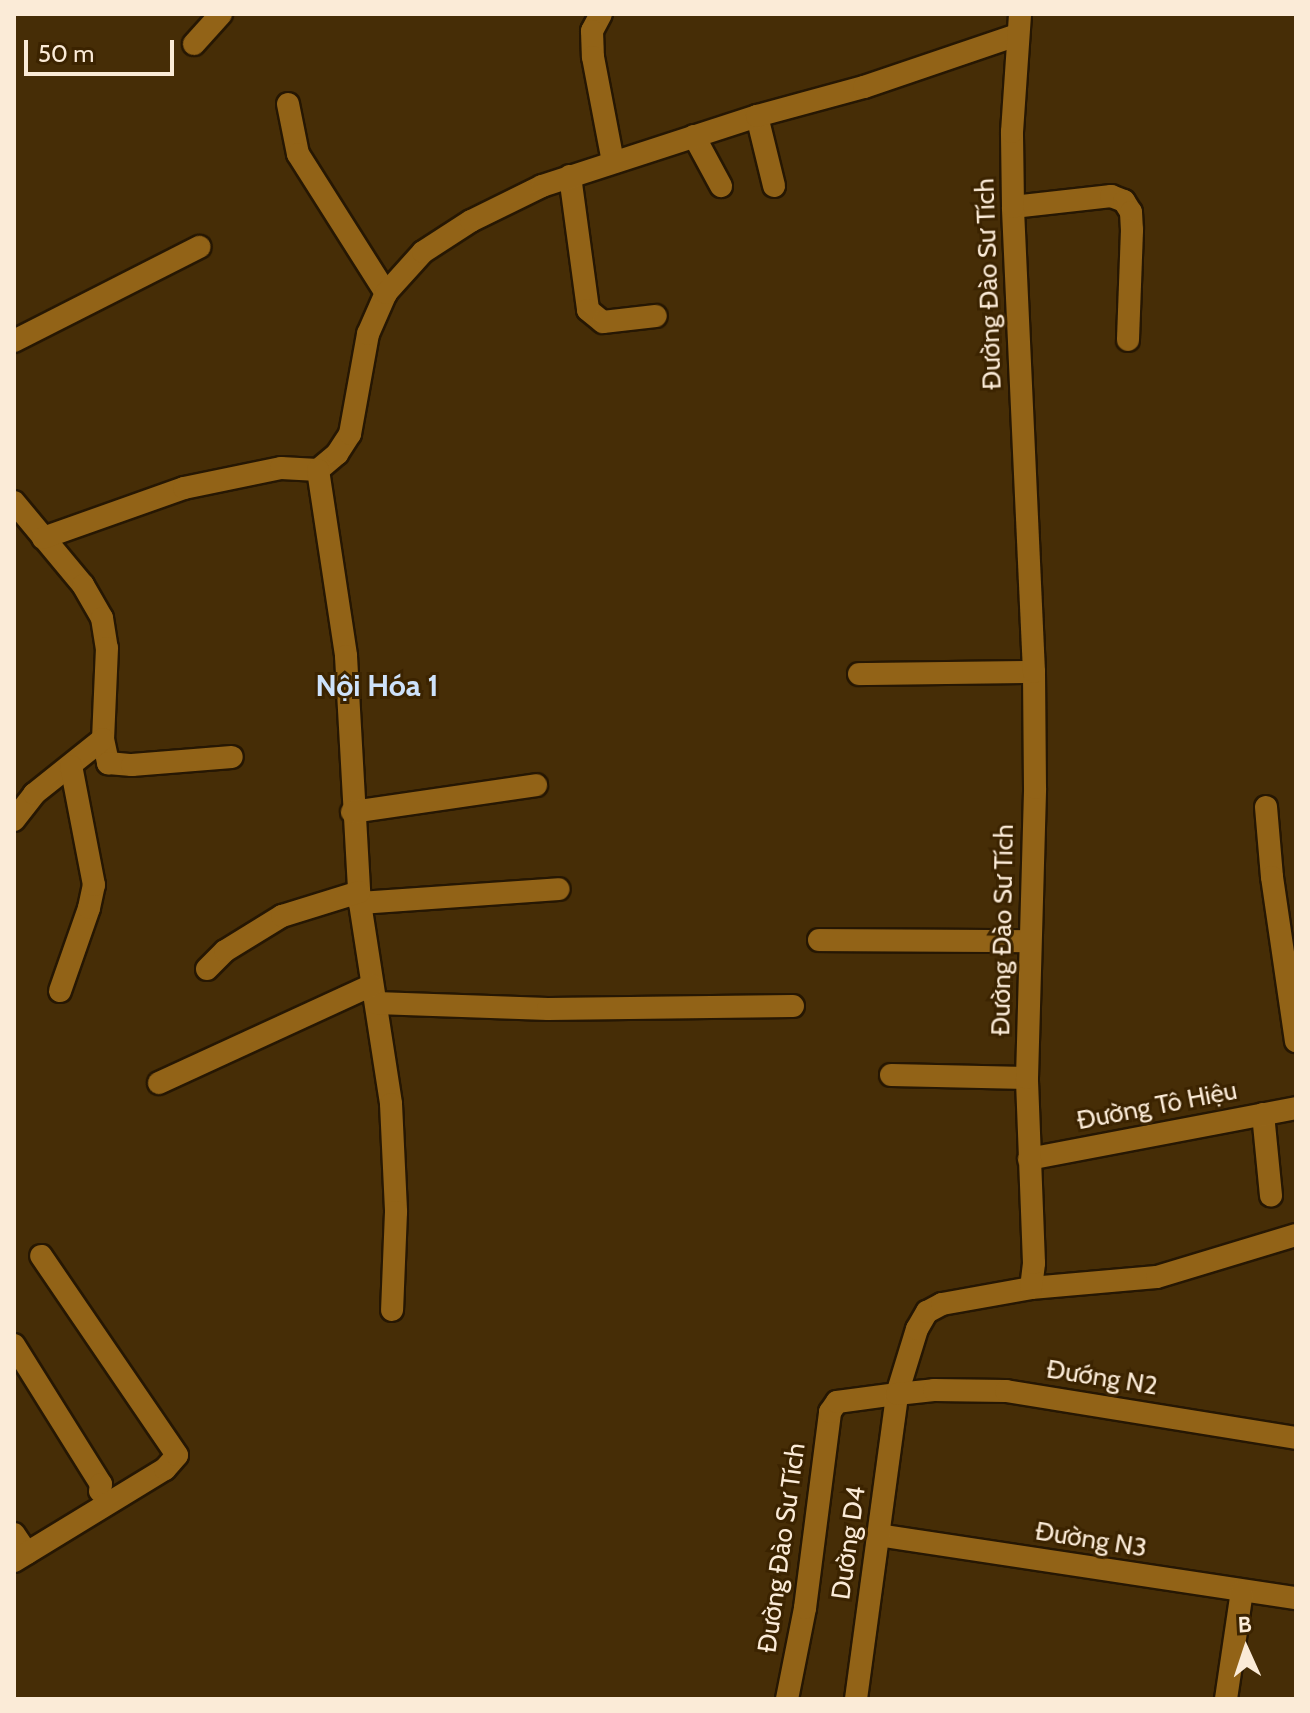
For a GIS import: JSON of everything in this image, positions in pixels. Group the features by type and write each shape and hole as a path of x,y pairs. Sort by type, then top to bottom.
{"street":[{"path":"194,44 221,14"},
{"path":"601,14 592,31 593,57 613,162"},
{"path":"43,538 184,488 281,468 318,470 337,454 350,434 368,334 386,293 423,252 471,221 542,186 757,116 864,87 1019,24"},
{"name":"Đường Đào Sư Tích","path":"1019,24 1013,207 1034,672 1035,788 1027,1078 1034,1263 1031,1288"},
{"path":"288,104 298,154 386,293"},
{"path":"757,116 774,186"},
{"path":"694,136 721,186"},
{"path":"570,176 588,310 603,322 656,316"},
{"path":"1013,207 1111,196 1124,201 1131,212 1132,221 1128,340"},
{"path":"14,341 199,247"},
{"path":"318,470 346,656 352,812 360,897 391,1104 396,1212 392,1310"},
{"path":"14,502 83,585 102,618 107,648 103,739 106,760 114,764 232,757"},
{"path":"859,674 1034,672"},
{"path":"14,820 34,794 103,739"},
{"path":"60,991 94,885 71,766"},
{"path":"352,812 536,785"},
{"path":"1266,807 1272,877 1296,1041"},
{"path":"207,969 225,951 282,916 360,897 559,889"},
{"path":"819,940 1029,941"},
{"path":"159,1083 374,994 548,1009 793,1006"},
{"path":"891,1075 1027,1078"},
{"name":"Đường Tô Hiệu","path":"1029,1159 1296,1108"},
{"path":"1263,1114 1271,1196"},
{"path":"897,1394 917,1329 927,1312 942,1304 1031,1288 1157,1277 1296,1235"},
{"path":"14,1534 21,1557 154,1476 177,1455 41,1256"},
{"path":"14,1345 101,1484 100,1491"},
{"name":"Đướng N2","path":"897,1394 934,1390 1006,1391 1296,1438"},
{"name":"Đường Đào Sư Tích","path":"787,1699 805,1608 830,1412 837,1402 897,1394"},
{"name":"Dường D4","path":"856,1699 897,1394"},
{"name":"Đường N3","path":"878,1535 1296,1598"},
{"path":"1226,1699 1242,1591"}],"district":[{"name":"Nội Hóa 1","path":"377,686"}]}
